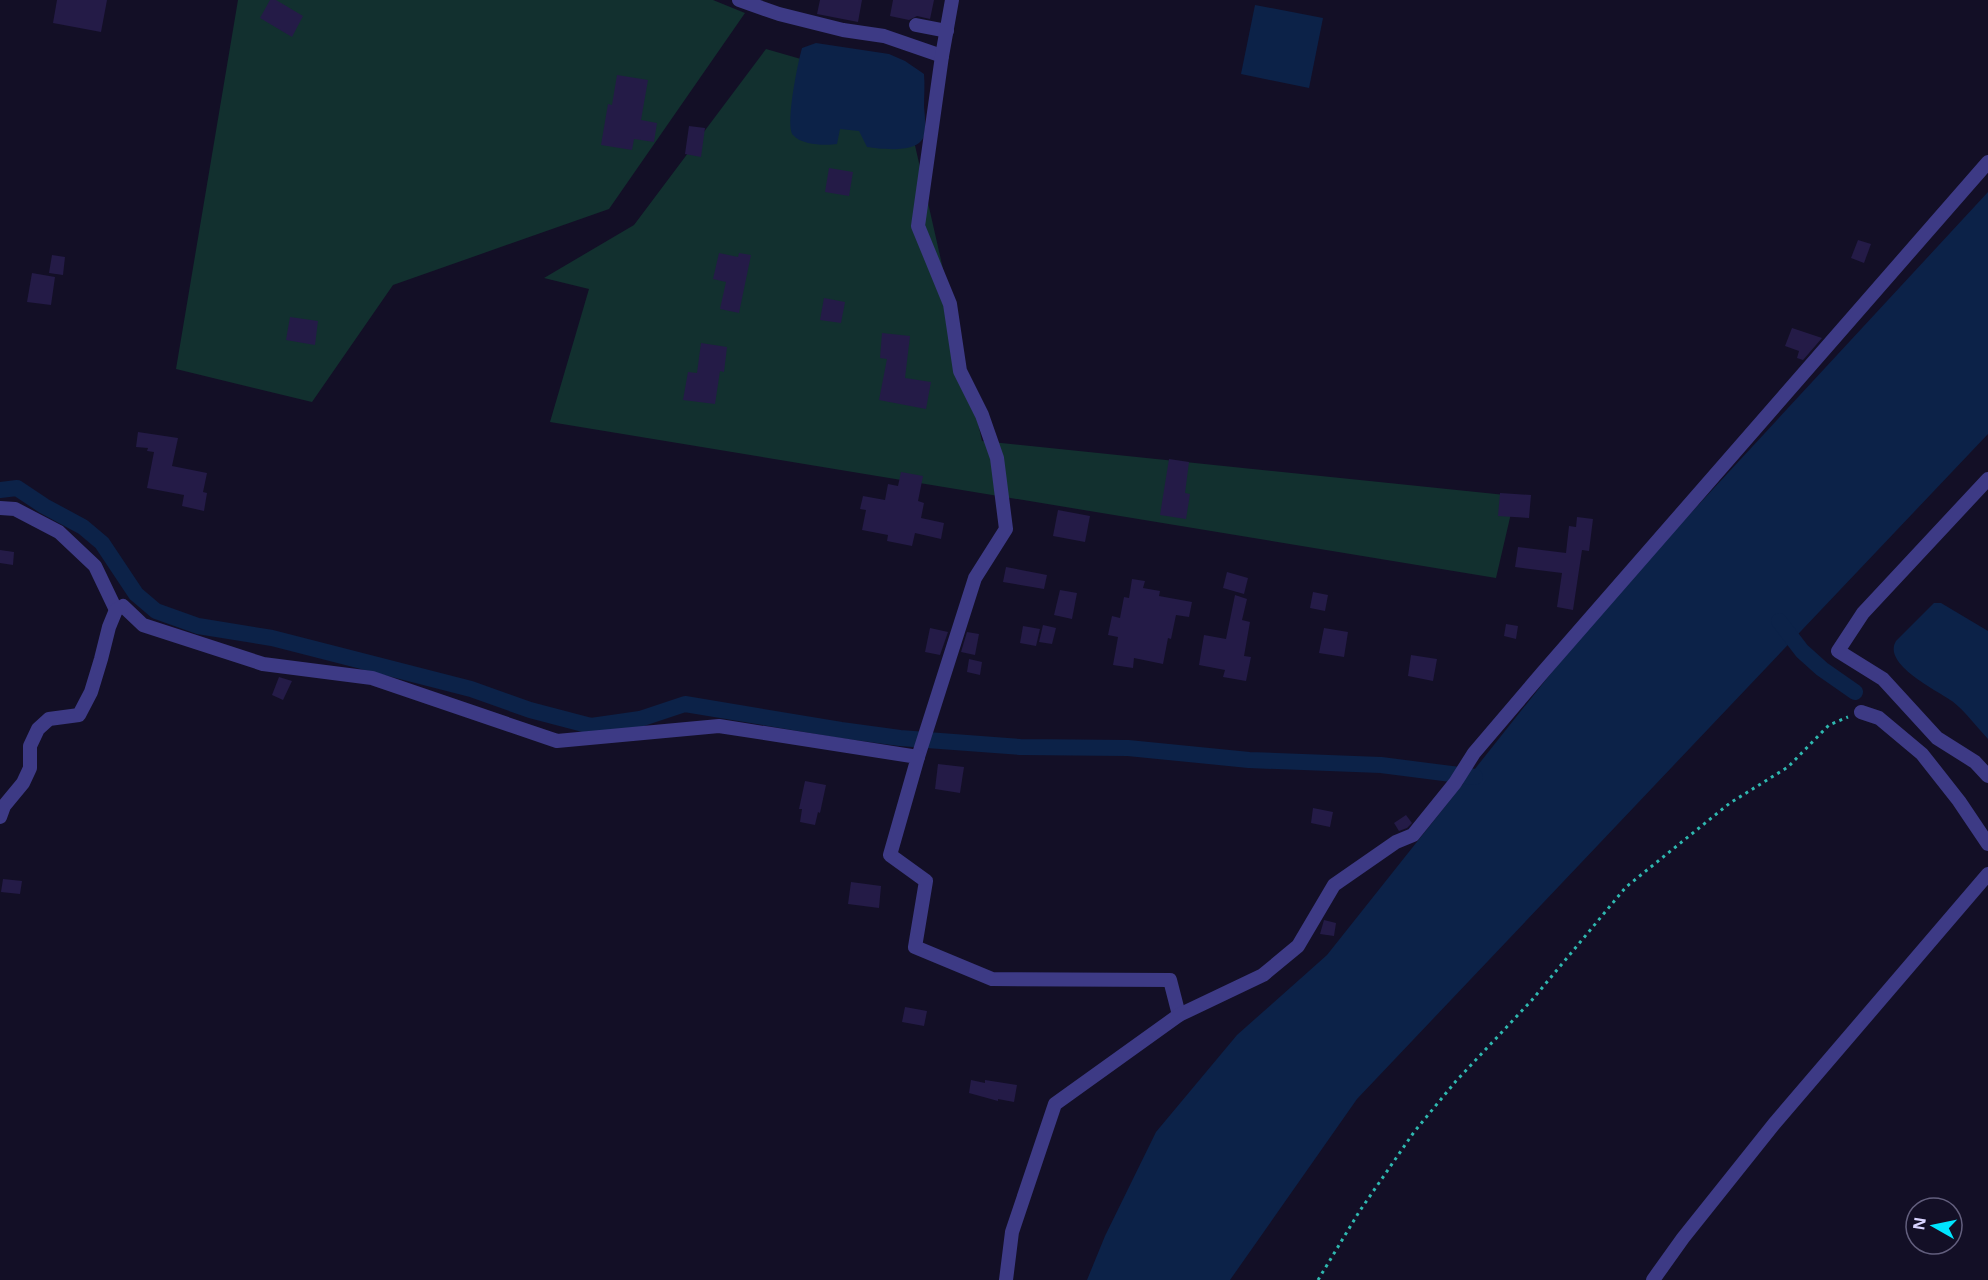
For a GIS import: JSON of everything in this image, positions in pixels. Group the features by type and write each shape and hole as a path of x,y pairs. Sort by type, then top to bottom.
{"street":[{"path":"739,0 779,14 843,30 884,36 942,57"},
{"path":"952,0 918,226 950,304 960,371 982,415 998,458 1006,529 975,578 919,753 890,855 926,881 915,947 992,979 1170,980 1179,1015"},
{"path":"916,25 947,31"},
{"path":"1006,1280 1012,1232 1055,1104 1179,1015 1263,975 1298,946 1334,885 1396,842 1413,835 1455,783 1474,753 1543,672 1988,162"},
{"path":"1988,479 1863,613 1838,651 1883,679 1937,738 1975,762 1988,776"},
{"path":"0,508 15,509 59,532 95,567 116,610"},
{"path":"0,817 4,806 23,783 30,768 30,746 38,729 49,719 79,715 91,692 109,627 116,610 123,606 143,625 263,664 372,678 557,741 719,726 919,753"},
{"path":"1861,712 1879,718 1922,754 1959,801 1988,844"},
{"path":"1653,1280 1683,1238 1774,1124 1988,874"}],"path":[{"path":"1318,1280 1359,1212 1414,1132 1456,1081 1532,1000 1626,887 1730,803 1788,767 1829,725 1861,712"}],"green space":[{"path":"238,0 713,0 745,13 609,209 393,285 312,402 176,369"},
{"path":"766,49 902,88 982,441 1515,496 1496,578 550,422 589,289 544,278 634,225"}],"water":[{"path":"1255,5 1323,18 1309,88 1241,74"},
{"path":"816,43 889,54 905,61 924,74 925,129 920,142 907,148 890,149 867,147 859,131 840,129 837,144 832,145 808,143 793,135 790,119 791,107 800,55 802,48"},
{"path":"1988,192 1988,434 1357,1099 1230,1280 1087,1280 1105,1236 1156,1132 1237,1035 1327,955 1602,609"},
{"path":"1934,603 1941,603 1988,631 1988,739 1957,705 1913,676 1897,659 1894,650 1896,641"}],"building":[{"path":"57,0 107,0 101,32 53,23"},
{"path":"270,0 276,0 303,16 292,37 260,18"},
{"path":"820,0 862,0 858,22 817,14"},
{"path":"893,0 934,0 930,19 917,16 909,20 890,16"},
{"path":"617,75 648,80 641,120 657,123 654,142 634,139 632,150 601,145 608,104 612,105"},
{"path":"689,126 705,128 701,157 685,154"},
{"path":"829,168 853,172 849,196 825,192"},
{"path":"1858,240 1871,244 1864,263 1851,258"},
{"path":"719,253 738,257 739,253 751,255 739,313 720,309 726,282 713,279"},
{"path":"52,255 65,257 63,275 49,273"},
{"path":"32,273 55,277 51,305 27,302"},
{"path":"824,298 845,302 841,323 820,320"},
{"path":"290,317 318,321 315,345 286,340"},
{"path":"1792,328 1822,338 1803,360 1797,358 1799,351 1785,346"},
{"path":"882,333 910,336 905,378 931,382 926,409 879,400 887,359 880,358"},
{"path":"701,343 727,347 724,372 720,371 715,404 683,400 688,372 697,373"},
{"path":"138,432 178,438 172,466 207,473 203,492 207,493 204,511 182,506 184,495 147,488 154,452 147,451 148,448 136,447"},
{"path":"1169,459 1189,462 1185,493 1190,494 1186,519 1160,515"},
{"path":"901,472 923,476 918,501 924,503 921,518 944,523 941,539 915,533 912,546 887,541 888,535 862,530 866,510 860,509 863,496 885,500 888,484 898,486"},
{"path":"1500,493 1531,495 1529,518 1498,516"},
{"path":"1058,510 1090,516 1085,542 1053,536"},
{"path":"1577,517 1593,519 1589,551 1582,550 1573,610 1557,607 1562,573 1515,567 1518,547 1566,553 1569,526 1576,527"},
{"path":"0,550 14,552 13,565 0,563"},
{"path":"1006,567 1047,575 1044,589 1003,582"},
{"path":"1227,572 1248,578 1244,594 1223,588"},
{"path":"1132,579 1145,581 1143,588 1160,591 1159,596 1192,602 1189,617 1176,615 1171,639 1168,638 1163,664 1134,658 1133,668 1113,665 1118,637 1108,635 1112,616 1120,618 1124,597 1129,598"},
{"path":"1060,590 1077,593 1072,619 1054,615"},
{"path":"1313,592 1328,595 1325,611 1310,608"},
{"path":"1235,595 1247,599 1242,620 1250,622 1244,656 1251,657 1246,681 1223,677 1225,670 1199,665 1204,635 1226,639"},
{"path":"1506,624 1518,626 1516,639 1504,636"},
{"path":"1043,625 1056,628 1052,644 1039,642"},
{"path":"1023,626 1040,629 1036,646 1020,643"},
{"path":"930,628 948,632 940,655 925,652"},
{"path":"1324,628 1348,632 1344,657 1319,653"},
{"path":"967,632 979,634 975,655 961,652"},
{"path":"1411,655 1437,659 1433,681 1408,676"},
{"path":"969,659 982,662 980,675 967,672"},
{"path":"279,677 292,681 283,700 272,695"},
{"path":"938,764 964,767 960,793 935,789"},
{"path":"805,781 826,785 815,825 800,822 802,809 799,809"},
{"path":"1313,808 1333,812 1330,827 1311,823"},
{"path":"1406,815 1412,823 1399,831 1394,823"},
{"path":"3,879 22,881 20,894 1,892"},
{"path":"851,882 881,886 879,908 848,904"},
{"path":"1324,920 1336,923 1334,936 1320,934"},
{"path":"905,1007 927,1011 924,1026 902,1022"},
{"path":"971,1080 1017,1085 1014,1102 998,1099 998,1101 969,1093"}],"waterway":[{"path":"0,490 17,488 83,527 102,543 136,594 156,611 198,626 272,638 471,689 530,710 591,726 640,719 685,704 900,738 1020,747 1128,748 1249,760 1381,765 1475,777"},
{"path":"1779,621 1802,651 1822,669 1855,692"}]}
